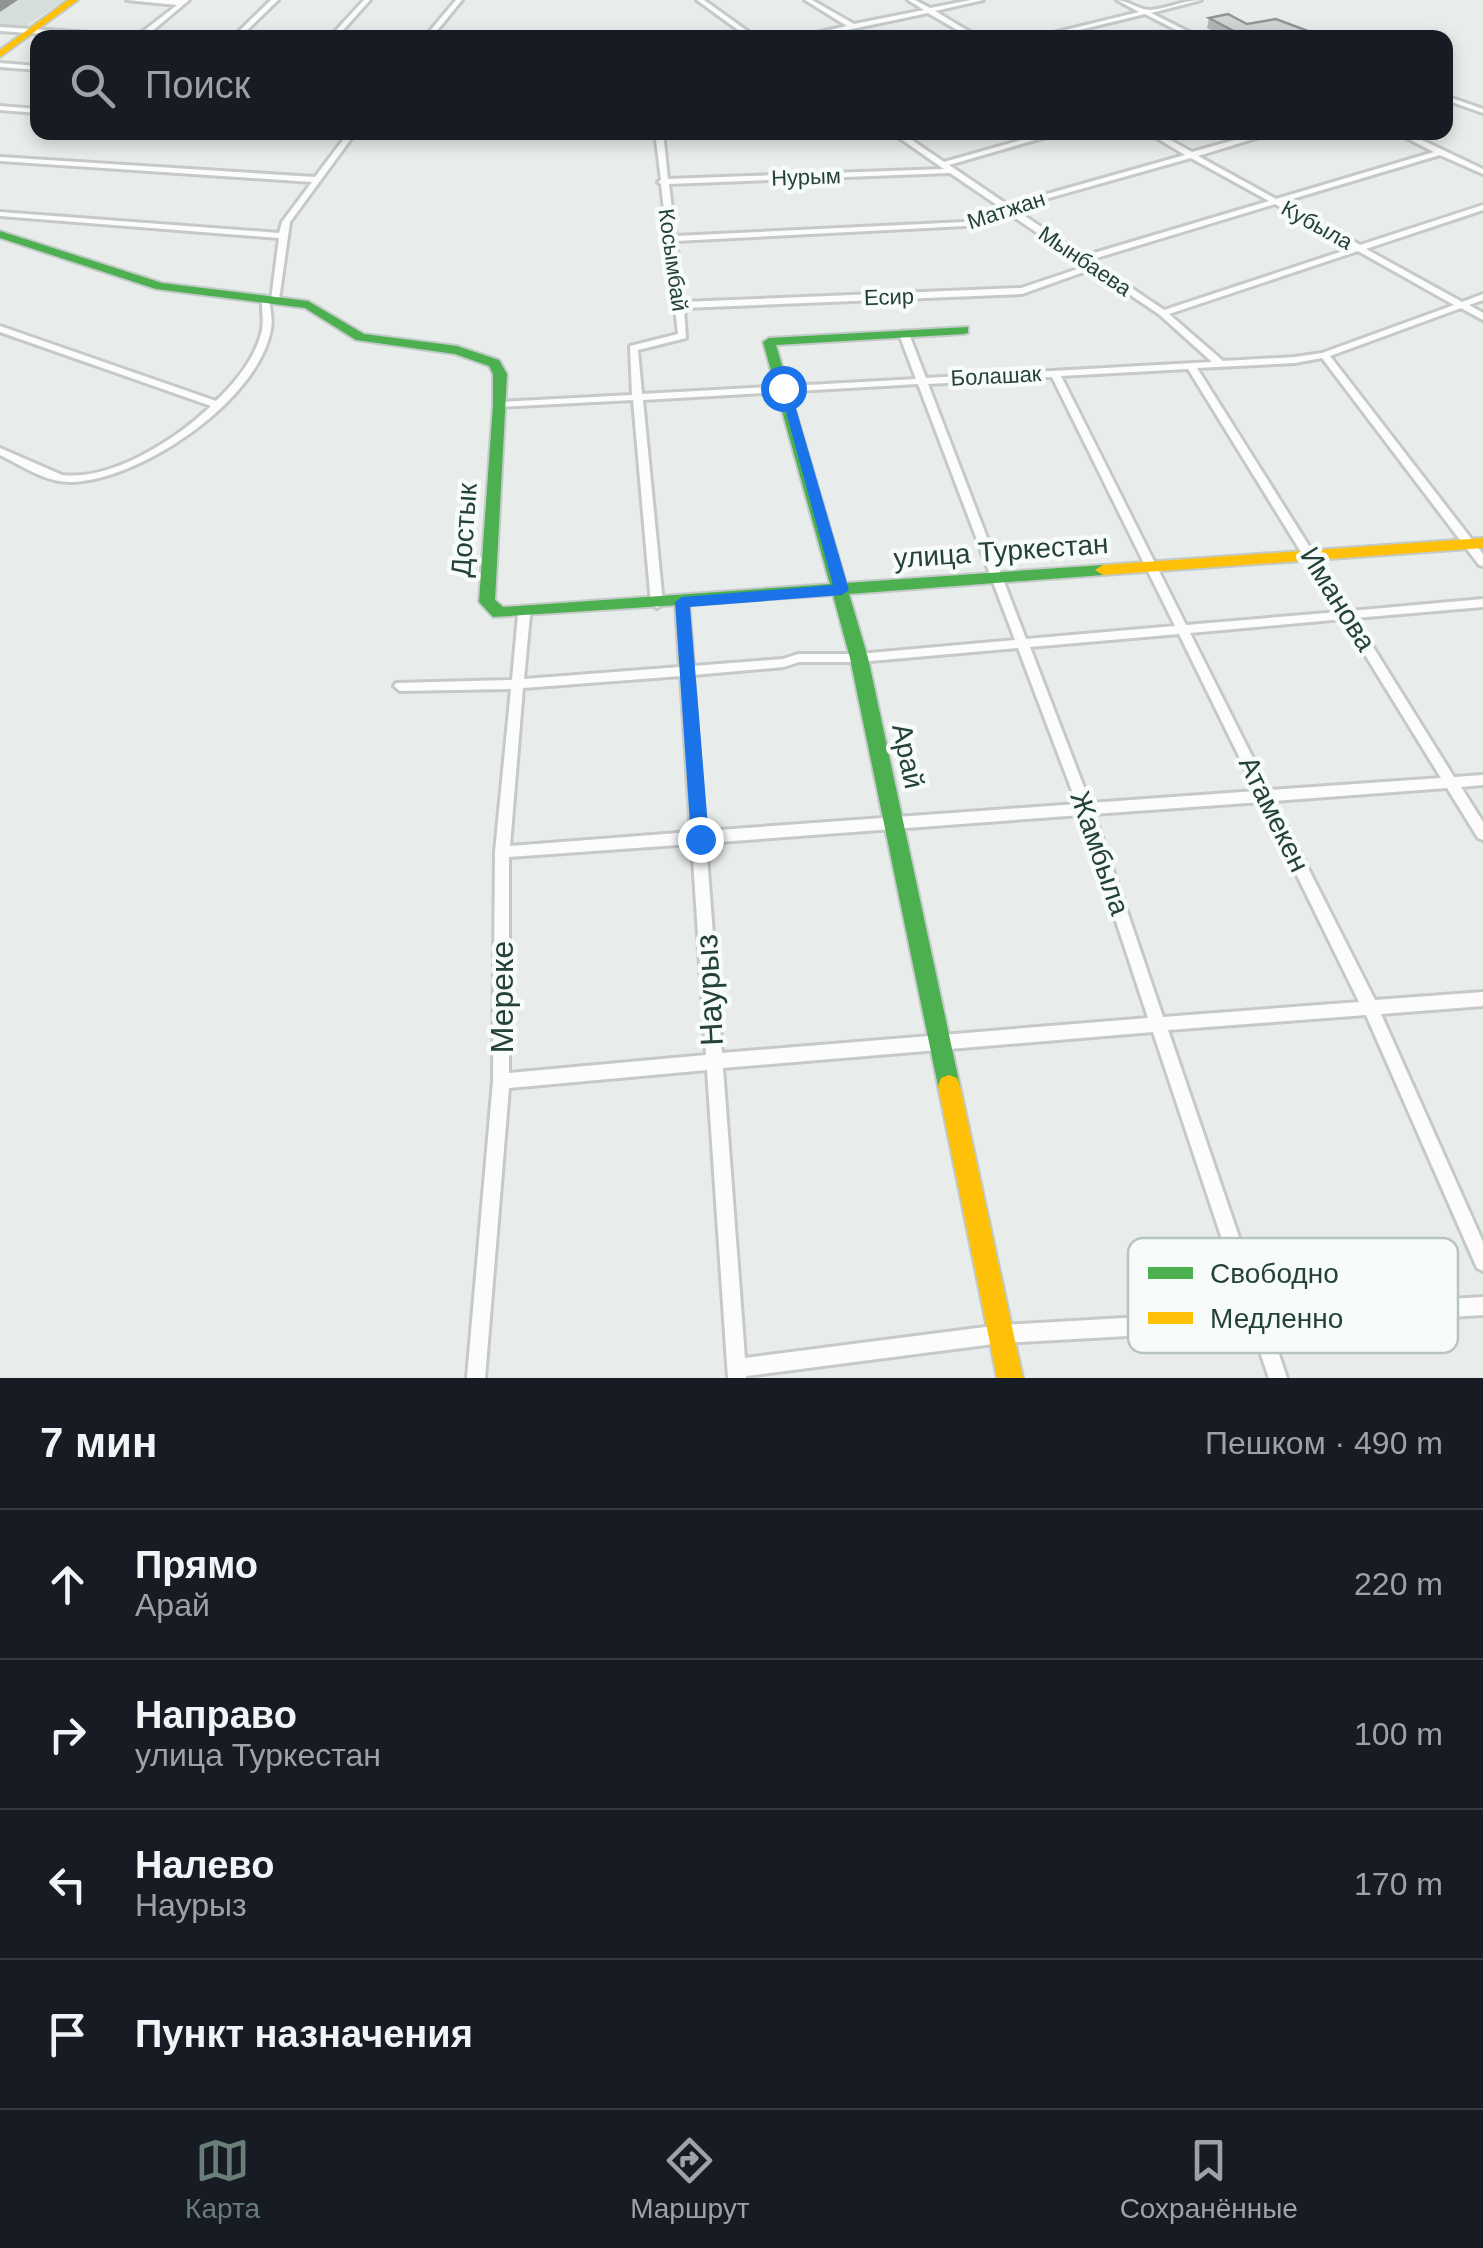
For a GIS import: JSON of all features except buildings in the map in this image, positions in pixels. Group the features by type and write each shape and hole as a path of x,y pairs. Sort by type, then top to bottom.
{"street":[{"path":"33,30 74,0"},
{"path":"130,0 184,1"},
{"path":"243,30 275,0"},
{"path":"339,30 367,0"},
{"path":"434,30 459,0"},
{"path":"700,0 743,30"},
{"path":"808,0 852,26"},
{"path":"911,0 964,30"},
{"path":"833,30 980,0"},
{"path":"1120,0 1181,30"},
{"path":"1071,30 1198,0"},
{"path":"148,30 184,1"},
{"path":"0,30 30,32"},
{"path":"0,54 30,32"},
{"path":"0,66 30,68"},
{"path":"1453,100 1483,111"},
{"path":"0,108 30,110"},
{"path":"0,451 58,476 93,476 178,441 216,404 263,347 286,222 347,140"},
{"name":"Косымбай","path":"637,397 634,346 683,339 659,140"},
{"name":"Мынбаева","path":"906,140 1162,313 1220,364"},
{"name":"Нурым","path":"662,182 946,168 1035,140"},
{"name":"Кубыла","path":"1165,140 1483,318"},
{"name":"Матжан","path":"672,239 947,227 1245,140"},
{"path":"1416,140 1483,172"},
{"path":"1083,258 1442,152"},
{"path":"0,159 318,180"},
{"path":"1162,313 1483,206"},
{"path":"0,214 282,236"},
{"path":"0,234 160,286 315,308 361,337 443,347 490,360 500,374 499,412"},
{"name":"Есир","path":"680,305 1022,291 1094,266"},
{"name":"Болашак","path":"499,412 637,397 1324,355 1483,297"},
{"path":"0,329 216,404"},
{"name":"Арай","path":"963,330 769,342 859,658 1010,1378"},
{"name":"Жамбыла","path":"904,334 994,579 1086,811 1230,1238"},
{"path":"1324,355 1476,543 1483,562"},
{"name":"Иманова","path":"1190,366 1483,834"},
{"name":"Атамекен","path":"1055,373 1370,1008 1483,1262"},
{"path":"637,397 657,604"},
{"name":"Достык","path":"499,412 487,602 499,614 524,615"},
{"name":"улица Туркестан","path":"524,615 1476,543"},
{"name":"Наурыз","path":"682,602 737,1373"},
{"path":"400,686 517,684 688,672 784,663 798,658 859,658 1346,612 1483,603"},
{"name":"Мереке","path":"476,1378 502,1081 502,852 524,615"},
{"path":"502,852 1483,780"},
{"path":"502,1081 1483,998"},
{"path":"1458,1307 1483,1306"},
{"path":"737,1373 1001,1334 1128,1327"},
{"name":"Жамбыла","path":"1269,1353 1278,1378"}],"shaded area":[{"path":"0,0 64,0 25,27 0,25"}],"traffic: fast":[{"path":"0,234 160,286 308,305 361,337 457,350 494,363 500,374 500,405 487,602 499,613 1103,570"},
{"path":"949,1086 859,658 769,342 963,330"}],"traffic: slow":[{"path":"33,30 74,0"},
{"path":"0,54 30,32"},
{"path":"1103,570 1483,543"},
{"path":"949,1086 1010,1378"}],"route":[{"path":"700,839 682,602 842,590 783,388"}]}
